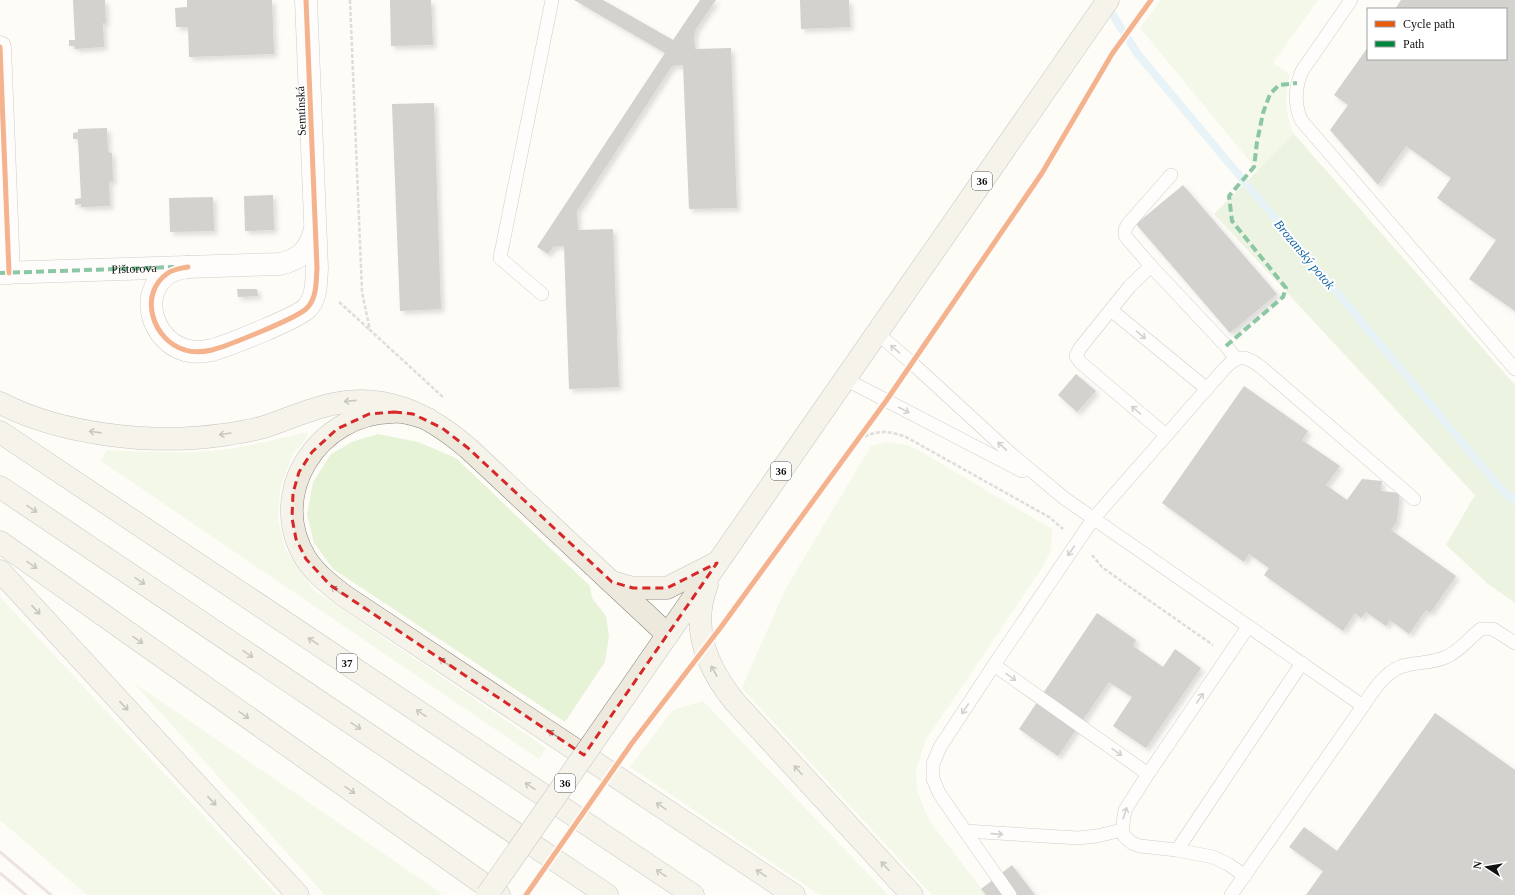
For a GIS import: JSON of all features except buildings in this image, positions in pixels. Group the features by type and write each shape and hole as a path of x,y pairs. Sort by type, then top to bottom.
{"main road":[{"name":"36","path":"487,895 1108,0"},
{"path":"0,403 48,423 85,431 158,438 194,438 255,429 331,404 364,400 391,404 428,419 455,436 668,636"},
{"path":"428,419 413,414 398,412 369,414 353,420 325,437 312,452 299,472 293,493 292,518 296,539 306,559 318,574 342,594 794,895"},
{"name":"37","path":"0,432 693,895"},
{"path":"0,487 607,895"},
{"path":"0,542 499,895"},
{"path":"612,582 634,588 667,588 717,563"},
{"path":"717,563 704,591 701,608 701,621 704,649 720,682 740,707 912,895"},
{"path":"0,571 298,895"}],"street":[{"name":"Semtínská","path":"306,0 315,222"},
{"path":"0,47 4,273"},
{"name":"Pištorova","path":"4,273 279,264 295,260 301,255 310,244 313,237 315,222"},
{"path":"188,267 168,272 158,282 152,298 151,307 154,322 166,340 178,348 193,352 204,352 221,347 302,313 308,308 313,298 316,282 315,222"}],"lane":[{"path":"542,294 500,258 552,0"},
{"path":"1351,0 1302,71 1297,83 1296,102 1301,120 1515,369"},
{"path":"1171,175 1128,224 1125,230 1126,238 1226,346 1236,359"},
{"path":"1152,266 1130,286 1080,348 1076,356 1081,363 1166,435"},
{"path":"1111,310 1207,389"},
{"path":"877,333 1010,453 1064,498 1363,706"},
{"path":"1010,895 940,793 933,779 933,764 940,747 1093,519 1225,368 1236,359 1246,358 1261,367 1414,499"},
{"path":"845,380 1004,461 1064,498"},
{"path":"1245,876 1213,857 1177,850 1140,846 1132,843 1124,836 1122,823 1125,810 1148,774 1248,627"},
{"path":"1231,895 1363,706 1379,685 1394,670 1406,665 1438,661 1450,655 1481,629 1493,629 1515,643"},
{"path":"1177,850 1302,663"},
{"path":"994,665 1148,774"},
{"path":"965,831 1078,838 1097,836 1122,830"}],"path":[{"path":"350,0 362,292 370,330"},
{"path":"316,282 448,401"},
{"path":"859,439 874,432 891,432 906,437 1049,517 1089,551 1102,567 1190,630 1229,655"},
{"path":"855,445 864,433"}],"highlighted area":[{"path":"394,412 413,414 442,428 468,448 612,582 633,588 667,588 717,563 584,755 330,585 306,559 296,539 292,518 293,493 299,472 312,452 337,429 369,414"}],"green space":[{"path":"1161,0 1318,0 1273,63 1290,75 1286,105 1294,134 1258,171 1140,28"},
{"path":"1294,134 1515,385 1515,603 1488,584 1446,545 1475,495 1214,214"},
{"path":"308,433 306,439 292,455 280,489 278,519 285,549 314,590 546,748 539,759 101,461 107,450 199,452 224,450"},
{"path":"378,434 418,442 456,458 590,586 592,598 606,616 609,636 605,662 565,722 333,569 314,543 307,515 313,482 331,454 352,442"},
{"path":"887,442 911,446 1052,529 1051,550 1044,565 925,741 916,770 917,790 928,819 986,895 932,895 742,688 785,590 871,446"},
{"path":"0,597 277,895 87,895 0,820"},
{"path":"134,683 441,893 440,895 325,895"},
{"path":"703,701 888,895 820,895 630,767 673,710"}],"waterway":[{"name":"Brozanský potok","path":"1106,4 1137,53 1502,490 1515,501"}],"railway":[{"path":"0,852 51,895"},
{"path":"0,873 26,895"}],"marked path":[{"path":"1226,346 1283,297 1286,288 1232,221 1229,196 1254,167 1263,113 1270,94 1279,85 1297,83"},
{"path":"0,273 174,267"}],"cycle path":[{"path":"188,267 168,273 159,282 153,293 151,304 157,327 164,337 174,345 188,351 198,352 212,350 262,331 301,313 313,300 317,268 306,0"},
{"path":"526,895 632,743 721,627 886,401 1042,173 1112,54 1151,0"},
{"path":"0,47 9,273"}]}
